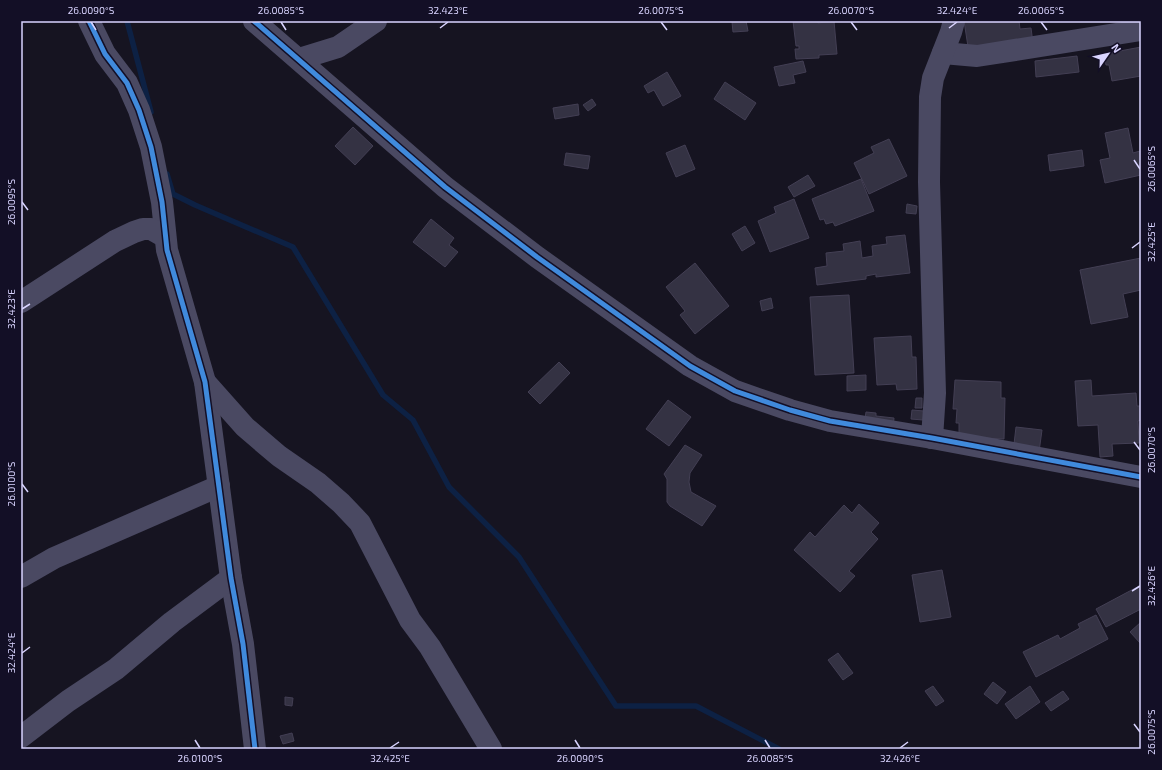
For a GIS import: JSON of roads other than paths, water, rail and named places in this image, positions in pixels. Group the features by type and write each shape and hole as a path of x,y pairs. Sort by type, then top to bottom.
{"street":[{"path":"89,21 105,54 127,83 139,110 151,147 162,202 167,250 205,382 230,578 243,644 255,749"},
{"path":"254,21 445,187 537,256 690,366 735,391 790,410 830,421 932,438 1141,478"},
{"path":"299,60 338,47 376,21"},
{"path":"932,438 935,393 929,182 930,97 933,78 954,21"},
{"path":"943,53 977,56 1141,30"},
{"path":"21,302 115,241 134,232 143,229 151,229 165,238"},
{"path":"205,382 246,427 279,456 318,482 360,523 410,620 430,647 491,749"},
{"path":"21,577 54,558 219,486"},
{"path":"21,736 68,701 116,669 172,622 230,578"}],"waterway":[{"path":"127,21 151,112"},
{"path":"167,174 173,194 293,247 383,395 413,420 449,487 519,557 616,706 696,706 779,749"}]}
